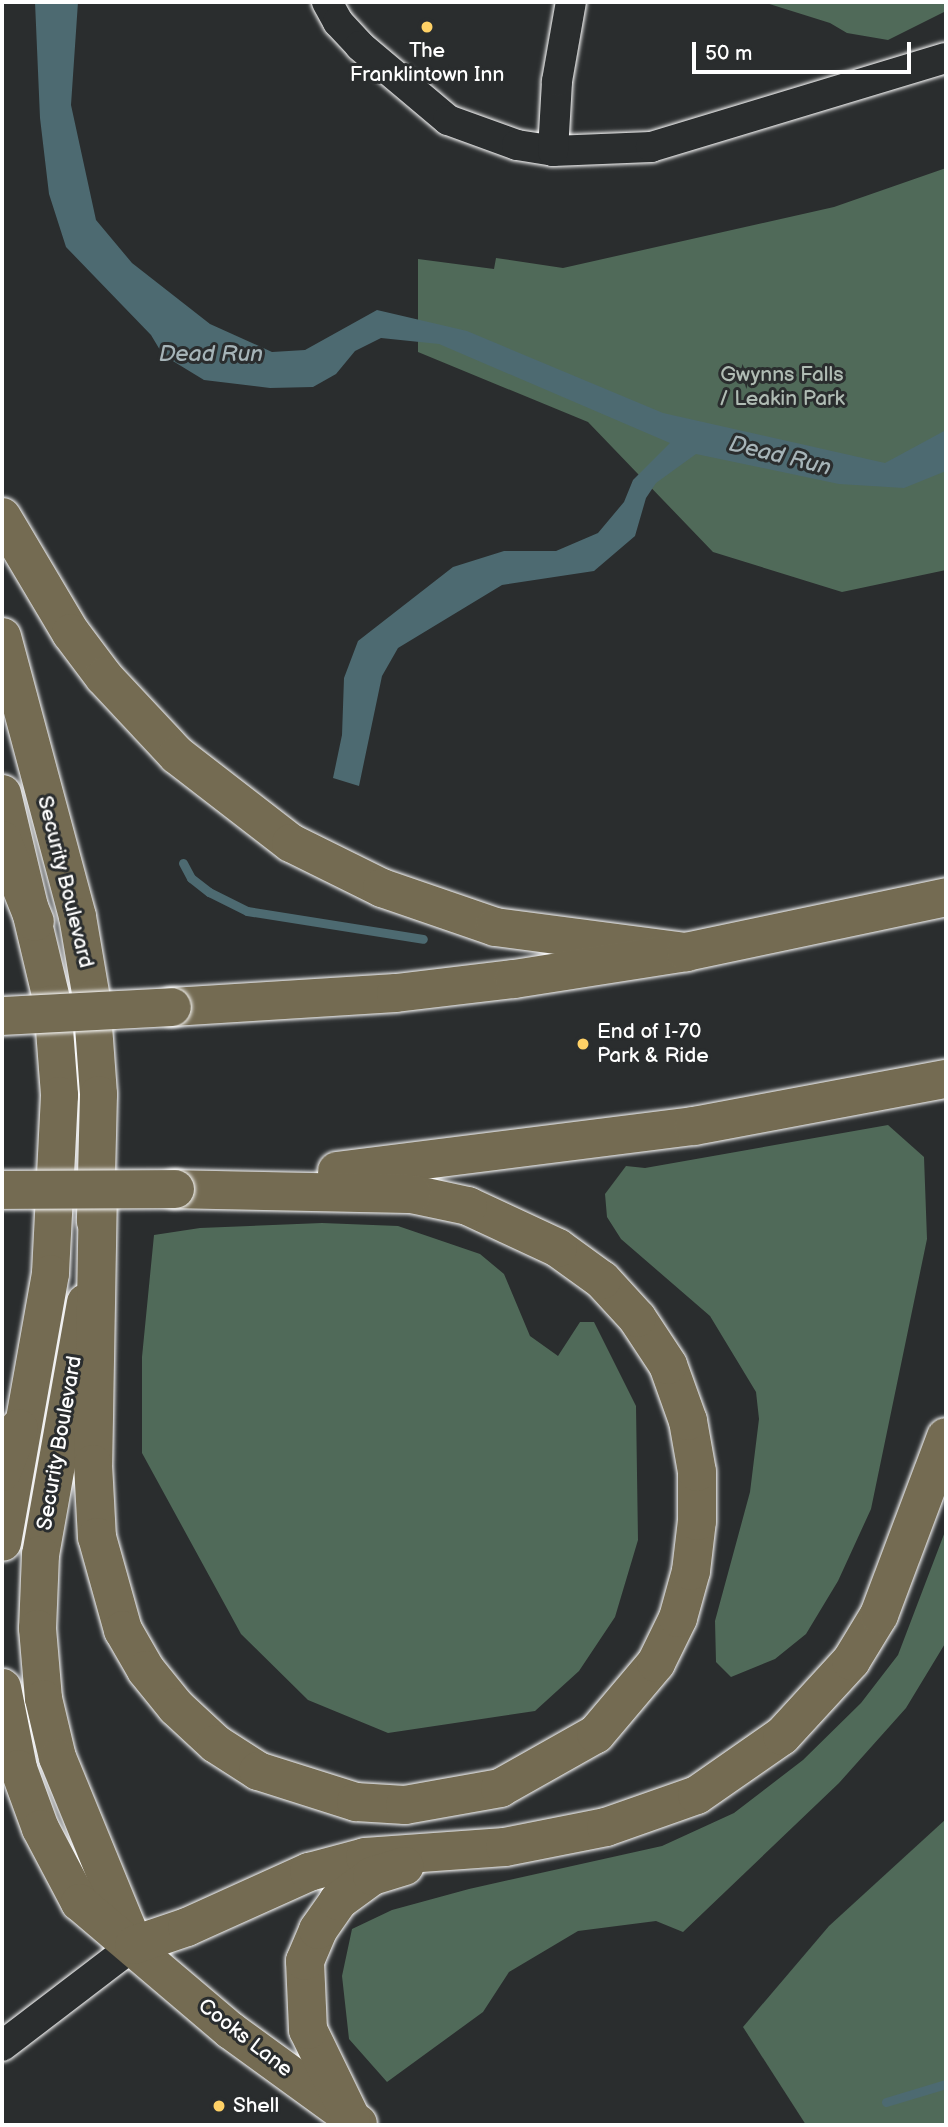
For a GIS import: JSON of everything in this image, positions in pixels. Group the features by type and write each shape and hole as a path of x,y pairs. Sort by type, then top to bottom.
{"highway":[{"path":"2,517 71,633 104,677 177,755 291,843 382,888 495,927 686,952"},
{"path":"2,840 35,922"},
{"path":"2,1016 396,993 686,952 946,897"},
{"path":"175,1189 694,1126 946,1079"},
{"path":"2,1189 175,1189 412,1194 468,1206 558,1248 602,1280 637,1318 668,1365 688,1420 697,1472 697,1521 691,1571 678,1618 656,1663 596,1734 500,1787 405,1805 356,1802 258,1772 216,1744 176,1707 146,1670 123,1630 97,1537 93,1464 98,1189"},
{"path":"2,1472 19,1428"},
{"path":"134,1945 187,1927 309,1872 365,1857 505,1847 653,1814 697,1795 782,1736 843,1670 879,1615 946,1437"},
{"path":"356,2122 308,2030 305,1961 317,1930 338,1901 372,1877 444,1853"}],"main road":[{"name":"Security Boulevard","path":"2,636 77,916 91,998 98,1189 89,1278 40,1554 37,1628 43,1698 57,1757 134,1945"},
{"name":"Security Boulevard","path":"2,793 35,922 54,1029 59,1095 57,1183 50,1273 19,1428 2,1542"},
{"path":"2,1687 18,1768 40,1828 79,1902 134,1945"},
{"name":"Cooks Lane","path":"134,1945 230,2029 356,2122"}],"street":[{"path":"327,2 360,46 448,120 517,145 553,150 651,147 946,58"},
{"path":"553,150 557,81 571,2"},
{"path":"2,2046 134,1945"}],"green space":[{"path":"763,2 946,2 946,11 888,40 847,33 830,23"},
{"name":"Gwynns Falls / Leakin Park","path":"946,168 946,570 842,592 713,552 588,422 418,352 418,259 494,269 496,258 563,268 834,207"},
{"path":"888,1125 924,1157 927,1239 871,1509 838,1581 806,1634 775,1659 731,1677 716,1662 715,1621 750,1492 759,1419 756,1392 710,1316 621,1239 607,1217 605,1194 626,1166 645,1168"},
{"path":"322,1223 398,1226 480,1254 504,1274 530,1336 558,1356 580,1322 594,1322 636,1406 638,1540 615,1617 579,1671 535,1711 388,1733 308,1700 241,1634 142,1453 142,1357 154,1235 200,1228"},
{"path":"946,1529 946,1642 906,1708 839,1783 683,1932 656,1921 578,1931 509,1972 483,2012 387,2082 349,2039 342,1976 352,1929 392,1910 469,1889 662,1846 734,1813 803,1760 861,1703 898,1655"},
{"path":"946,1819 946,2125 806,2125 743,2027 829,1926"}],"water":[{"name":"Dead Run","path":"35,2 78,2 71,105 96,220 132,263 210,324 272,352 305,350 377,310 467,331 663,413 885,463 946,430 946,471 904,488 839,484 696,454 656,483 646,498 635,536 594,571 502,585 398,648 382,676 359,786 333,778 342,735 344,678 358,641 453,567 504,551 556,551 598,533 624,502 633,480 670,443 439,344 381,338 355,351 336,374 313,387 270,388 204,380 163,355 151,335 66,247 49,194 40,118"}],"waterway":[{"path":"183,863 191,878 209,892 247,911 423,939"},
{"path":"886,2102 946,2084"}],"place":[{"name":"The Franklintown Inn","path":"427,27"},
{"name":"End of I-70 Park & Ride","path":"583,1044"},
{"name":"Shell","path":"219,2106"}]}
